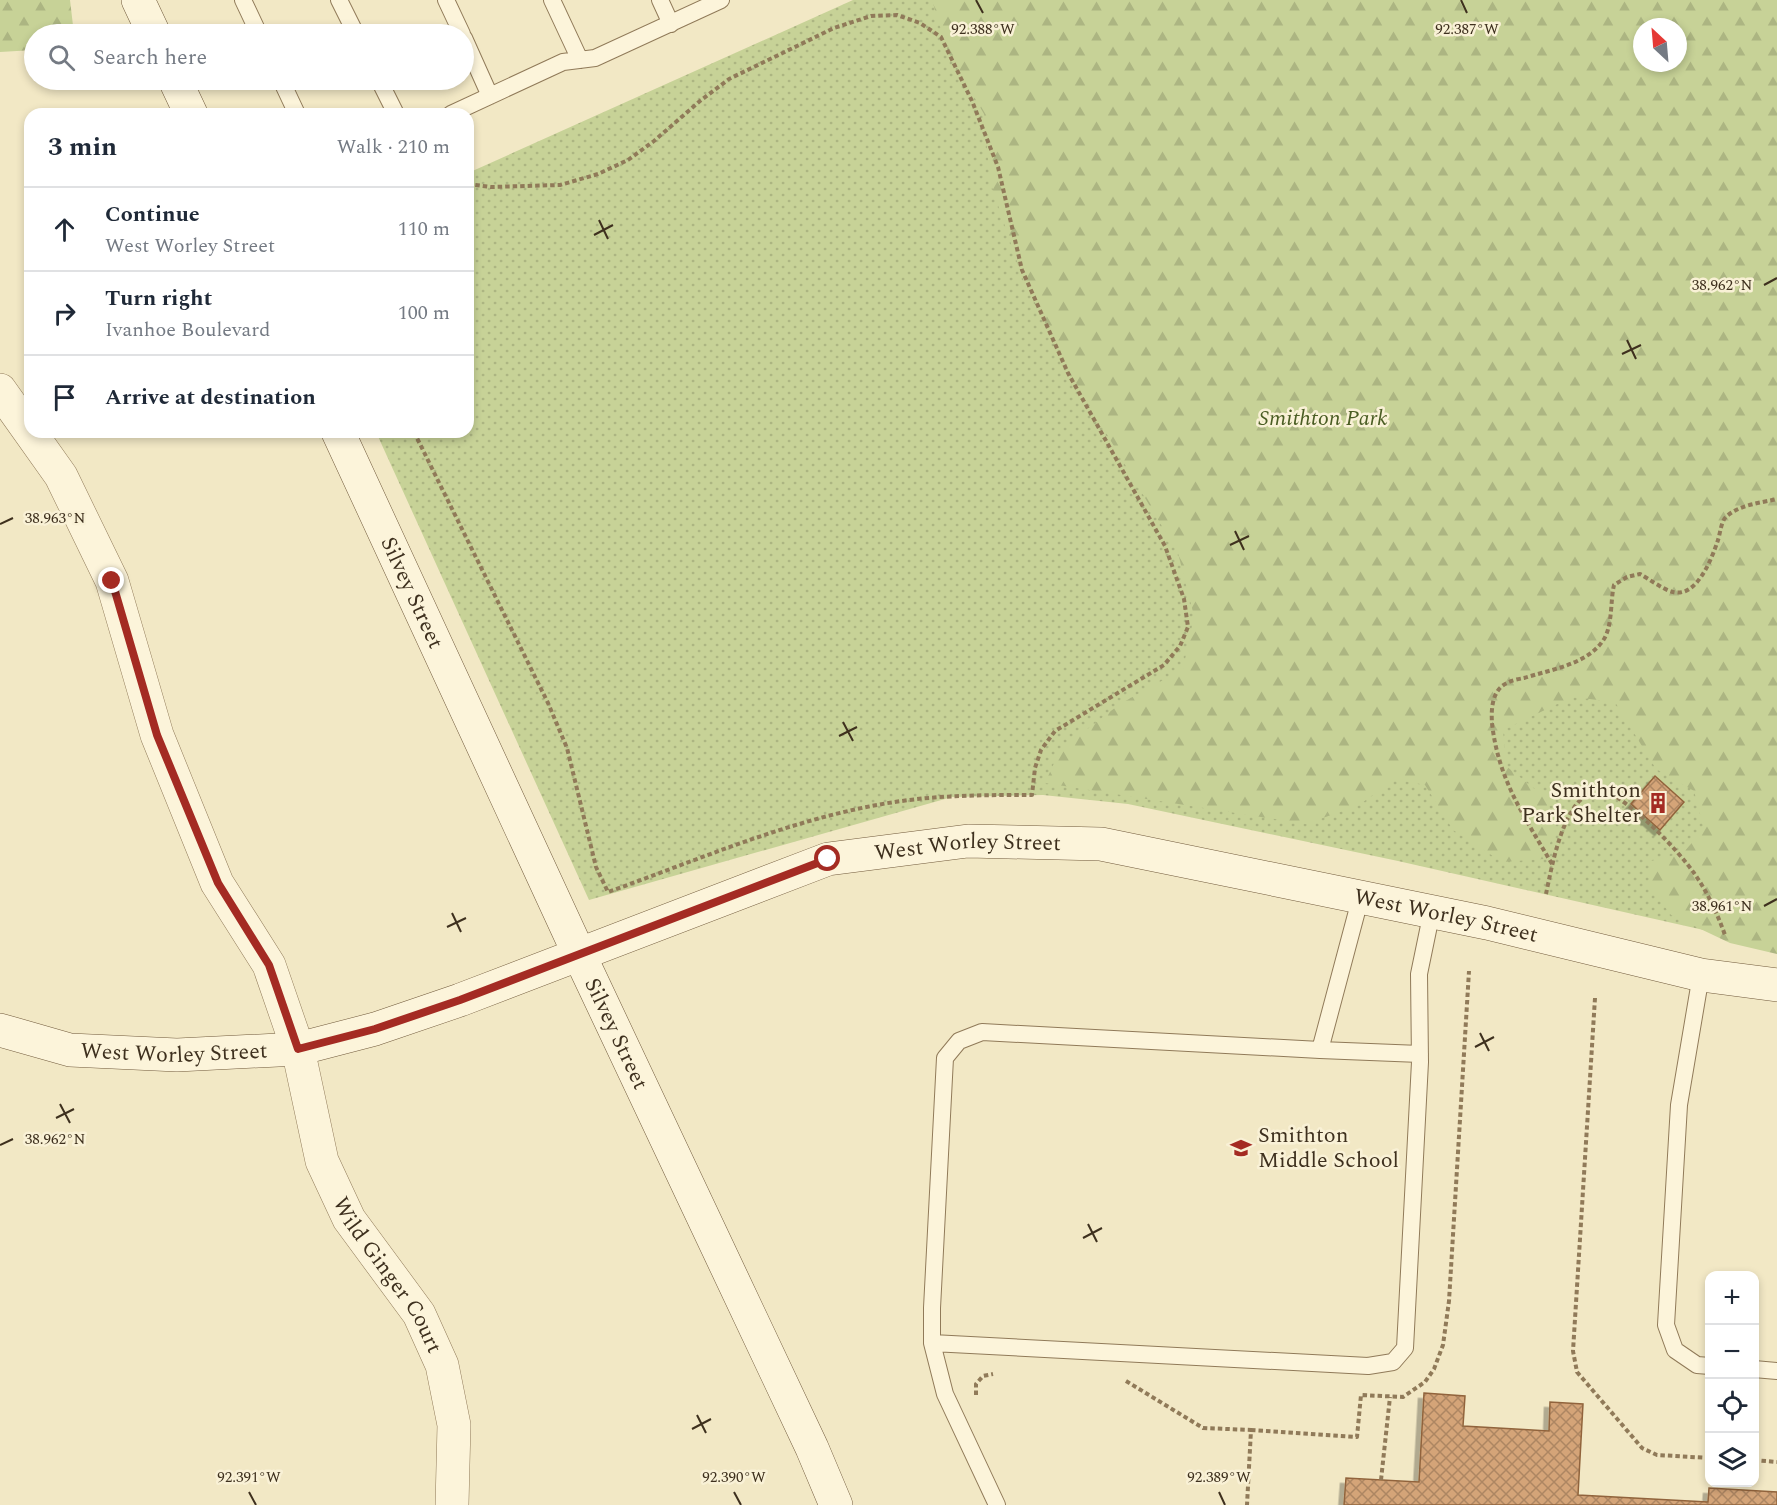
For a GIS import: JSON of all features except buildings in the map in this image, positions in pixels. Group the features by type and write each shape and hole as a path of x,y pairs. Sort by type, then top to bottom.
{"street":[{"path":"138,0 149,24"},
{"path":"180,90 188,108"},
{"name":"Wild Ginger Court","path":"0,390 24,423"},
{"name":"Wild Ginger Court","path":"35,438 62,476 112,581 161,746 218,883 269,965 298,1049 322,1161 349,1219 419,1314 442,1365 454,1425 452,1505"},
{"name":"Silvey Street","path":"341,438 579,954 812,1448 836,1505"},
{"name":"West Worley Street","path":"0,1030 70,1050 177,1055 298,1049 375,1029 460,1000 828,859 968,841 1101,844 1487,923 1701,975 1777,986"}],"lane":[{"path":"243,0 254,24"},
{"path":"339,0 351,24"},
{"path":"446,0 457,24"},
{"path":"552,0 580,60"},
{"path":"660,0 671,24"},
{"path":"464,108 563,62 595,58 721,0"},
{"path":"474,60 490,96"},
{"path":"286,90 294,108"},
{"path":"384,90 393,108"},
{"path":"1320,1050 1361,896"},
{"path":"932,1343 1368,1366 1393,1362 1405,1348 1419,1054 1419,974 1432,911"},
{"path":"1701,975 1679,1105 1666,1325 1675,1350 1697,1365 1705,1366"},
{"path":"997,1505 945,1394 932,1343 945,1058 959,1041 982,1032 1419,1054"},
{"path":"1759,1369 1777,1371"}],"path":[{"path":"417,438 552,712 567,748 596,867 608,892 797,825 845,812 908,800 981,794 1032,795 1035,768 1041,750 1055,731 1164,665 1180,646 1188,627 1184,599 1165,546 1068,373 1022,270 998,167 972,101 941,37 920,23 897,15 871,16 834,28 729,79 645,148 628,160 598,174 560,185 491,187 474,185"},
{"path":"1552,864 1515,801 1498,762 1491,714 1494,695 1505,683 1572,664 1601,644 1607,633 1614,585 1627,577 1640,574 1670,592 1681,593 1692,587 1702,576 1712,557 1723,520 1731,512 1777,499"},
{"path":"1546,894 1559,836 1570,815 1589,793 1598,790 1607,792 1625,804 1663,837 1694,872 1714,904 1725,934"},
{"path":"1595,998 1574,1351 1577,1372 1642,1448 1658,1455 1705,1458"},
{"path":"978,1400 975,1394 976,1384 983,1376 993,1373"},
{"path":"1116,1380 1127,1381 1203,1428 1251,1430 1247,1505"},
{"path":"1381,1480 1390,1397"},
{"path":"1759,1460 1777,1462"}],"green space":[{"path":"0,0 70,0 73,24 24,24 24,51 0,52"},
{"name":"Smithton Park","path":"853,0 1673,0 1652,18 1633,18 1633,72 1679,72 1739,938 1398,861 1128,804 1043,795 952,797 589,900 379,438 474,438 474,170"},
{"path":"932,0 1777,0 1777,954 1730,943 1671,915 1651,888 1651,861 1683,853 1704,829 1694,791 1656,769 1615,702 1572,697 1503,730 1506,766 1546,798 1556,828 1544,859 1502,862 1453,830 1425,785 1395,779 1359,805 1306,824 1045,783 1060,750 1120,704 1183,669 1194,616 1178,553 1072,376 1022,277 990,181 984,114 948,52"}],"place":[{"name":"Smithton Park Shelter","path":"1658,803"},
{"name":"Smithton Middle School","path":"1241,1148"}],"route":[{"path":"112,581 157,735 218,883 269,965 298,1049 375,1029 460,1000 828,859"}]}
